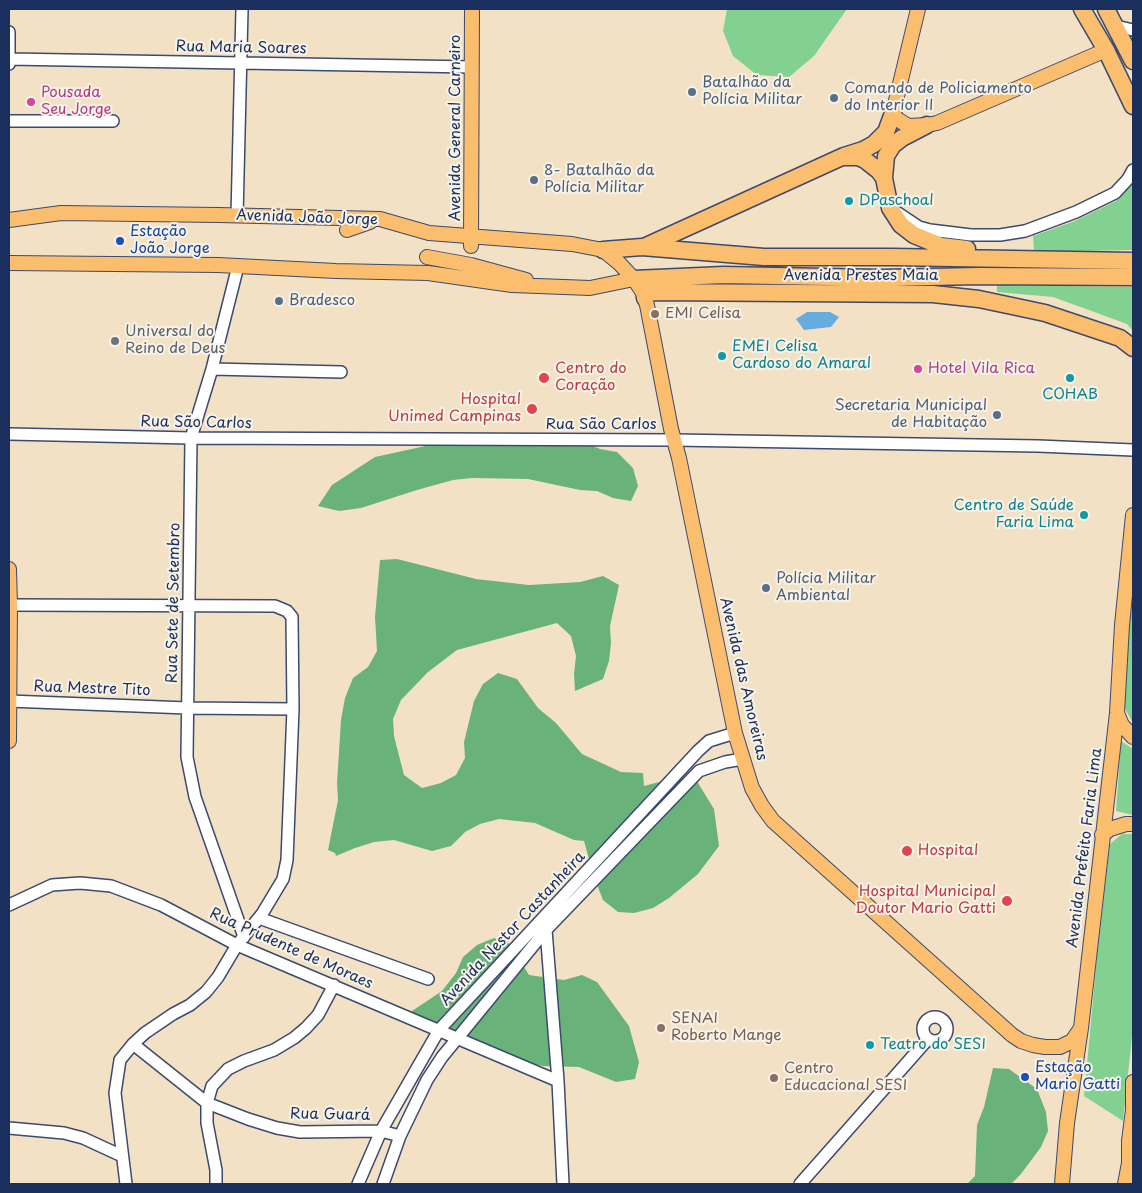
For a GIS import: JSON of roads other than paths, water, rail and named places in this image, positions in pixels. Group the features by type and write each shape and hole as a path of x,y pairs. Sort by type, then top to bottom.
{"highway":[{"path":"1082,9 1106,50 1133,106"},
{"path":"1106,9 1133,60"},
{"path":"642,248 844,156 864,150 874,144 886,132 894,113"},
{"path":"927,125 902,138 888,151 884,166 884,178 890,208 901,225 914,235 941,246 1014,253 1027,260"},
{"path":"844,156 858,157 865,160 879,171 884,178"},
{"name":"Avenida João Jorge","path":"603,250 642,248"},
{"name":"Avenida Prestes Maia","path":"642,248 764,256 1027,260 1131,269"},
{"name":"Avenida Prestes Maia","path":"634,279 723,275 880,278 979,276 1131,269"},
{"path":"645,298 653,292 932,294 979,299 1045,313 1120,338 1133,348"}],"main road":[{"name":"Avenida General Carneiro","path":"472,9 472,241"},
{"path":"918,9 894,113 903,124 916,126 937,122 1106,50"},
{"name":"Avenida João Jorge","path":"9,220 61,213 380,219 429,233 472,241 572,244 603,250 634,279 645,298 674,440"},
{"path":"347,230 380,219"},
{"path":"428,258 489,270 546,287"},
{"path":"9,262 238,266 428,273 512,285 546,287"},
{"name":"Avenida Prestes Maia","path":"546,287 590,288 634,279"},
{"name":"Avenida das Amoreiras","path":"674,440 735,733 752,788 762,806 773,821 1012,1035 1021,1041 1033,1045 1060,1047 1072,1041 1081,1028"},
{"name":"Avenida Prefeito Faria Lima","path":"1062,1184 1117,713 1122,625 1133,515"},
{"path":"9,569 9,741"},
{"path":"1117,713 1122,725 1133,737"},
{"path":"1102,835 1110,828 1133,824"},
{"path":"1125,1184 1129,1163 1133,1082"}],"street":[{"path":"237,216 242,9"},
{"path":"1116,26 1133,30"},
{"path":"9,32 9,64"},
{"name":"Rua Maria Soares","path":"9,59 472,67"},
{"path":"9,121 113,121"},
{"path":"890,208 919,227 930,230 971,235 1000,235 1025,231 1076,212 1114,193 1128,179 1133,170"},
{"name":"Rua Sete de Setembro","path":"238,266 212,369 191,438 187,757 195,797 240,941"},
{"path":"212,369 341,372"},
{"name":"Rua São Carlos","path":"9,434 191,438 674,440 1038,446 1133,450"},
{"path":"10,605 275,606 286,611 292,617 293,708 287,860 283,879 259,918 240,941 218,977 206,992 190,1005 145,1033 120,1060 115,1093 126,1184"},
{"name":"Rua Mestre Tito","path":"9,701 187,708 293,708"},
{"name":"Avenida Nestor Castanheira","path":"358,1184 381,1131 439,1030 698,751 713,739 735,733"},
{"name":"Avenida Nestor Castanheira","path":"383,1184 400,1136 427,1080 442,1057 546,930 699,771 725,762 743,759"},
{"name":"Rua Prudente de Moraes","path":"9,905 52,885 80,883 111,886 161,905 334,985 558,1081"},
{"path":"259,918 428,979"},
{"path":"546,930 564,1184"},
{"path":"216,1184 216,1170 207,1124 207,1103 212,1086 228,1069 274,1050 294,1038 318,1015 334,985"},
{"path":"800,1184 928,1039"},
{"name":"Rua Guará","path":"133,1044 207,1103 248,1119 277,1128 300,1132 381,1131 400,1136"},
{"path":"9,1128 64,1133 83,1138 122,1156"}],"water":[{"path":"807,312 830,312 839,317 831,327 804,330 796,319"}],"place":[{"name":"Batalhão da Polícia Militar","path":"692,92"},
{"name":"Comando de Policiamento do Interior II","path":"834,98"},
{"name":"Pousada Seu Jorge","path":"31,102"},
{"name":"8- Batalhão da Polícia Militar","path":"534,180"},
{"name":"DPaschoal","path":"849,201"},
{"name":"Estação João Jorge","path":"120,241"},
{"name":"Bradesco","path":"279,301"},
{"name":"EMI Celisa","path":"655,314"},
{"name":"Universal do Reino de Deus","path":"115,341"},
{"name":"EMEI Celisa Cardoso do Amaral","path":"722,356"},
{"name":"Hotel Vila Rica","path":"918,369"},
{"name":"Centro do Coração","path":"544,378"},
{"name":"COHAB","path":"1070,378"},
{"name":"Hospital Unimed Campinas","path":"532,409"},
{"name":"Secretaria Municipal de Habitação","path":"997,415"},
{"name":"Centro de Saúde Faria Lima","path":"1084,515"},
{"name":"Polícia Militar Ambiental","path":"766,588"},
{"name":"Hospital","path":"907,851"},
{"name":"Hospital Municipal Doutor Mario Gatti","path":"1007,901"},
{"name":"SENAI Roberto Mange","path":"661,1028"},
{"name":"Teatro do SESI","path":"870,1045"},
{"name":"Estação Mario Gatti","path":"1025,1077"},
{"name":"Centro Educacional SESI","path":"774,1078"}]}
